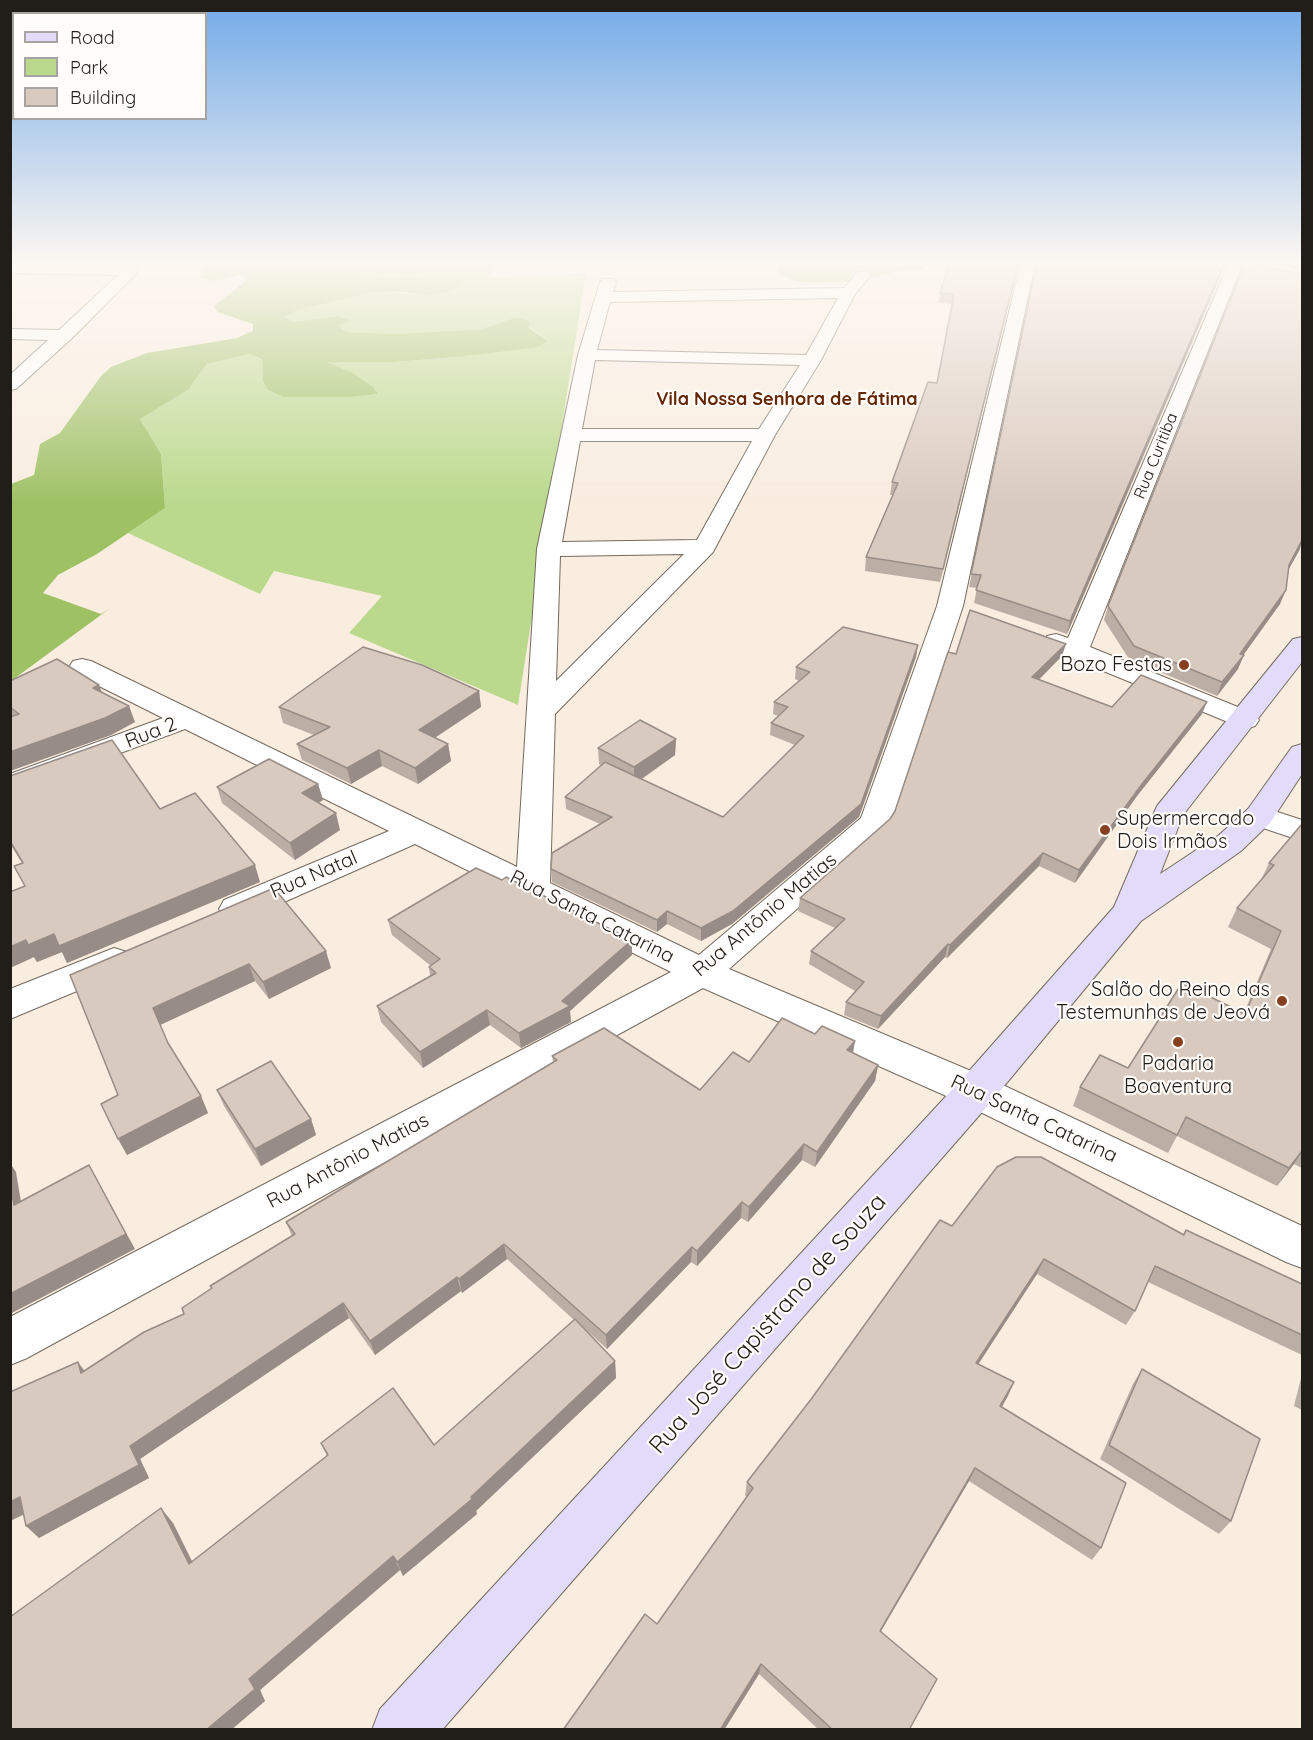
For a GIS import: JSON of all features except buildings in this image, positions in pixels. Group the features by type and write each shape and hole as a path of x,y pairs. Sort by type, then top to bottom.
{"main road":[{"name":"Rua José Capistrano de Souza","path":"1129,912 1168,813 1245,720 1302,645"},
{"name":"Rua José Capistrano de Souza","path":"401,1730 444,1685 976,1091 1129,912 1230,843 1259,816 1302,753"}],"street":[{"path":"10,385 55,344"},
{"path":"532,887 549,549 589,344"},
{"path":"541,712 705,547 765,435 820,344"},
{"name":"Rua Antônio Matias","path":"10,1342 702,972 875,823 960,609 1012,344"},
{"name":"Rua Curitiba","path":"1076,649 1205,344"},
{"path":"586,355 812,360"},
{"path":"572,435 765,435"},
{"path":"549,549 705,547"},
{"path":"1034,635 1076,649 1245,720"},
{"name":"Rua Santa Catarina","path":"82,667 702,972 976,1091 1302,1248"},
{"name":"Rua 2","path":"10,785 189,718"},
{"path":"1259,816 1302,831"},
{"name":"Rua Natal","path":"209,920 418,831"},
{"path":"10,1005 143,948"}],"green space":[{"path":"200,344 543,344 538,347 456,357 395,362 326,362 353,373 373,387 378,394 351,397 283,397 268,390 263,382 262,359 249,354 207,364 188,390 140,419 161,454 165,508 97,554 58,575 43,593 101,614 109,609 11,681 11,484 34,475 40,444 60,433 101,376 111,367 147,353"},
{"path":"530,344 575,344 518,705 349,633 382,596 274,571 260,594 128,533 165,508 161,454 140,419 188,390 207,364 248,354 262,359 263,382 268,390 283,397 351,397 378,394 324,362 395,362 456,357"}],"place":[{"name":"Bozo Festas","path":"1184,665"},
{"name":"Supermercado Dois Irmãos","path":"1105,830"},
{"name":"Salão do Reino das Testemunhas de Jeová","path":"1282,1001"},
{"name":"Padaria Boaventura","path":"1178,1042"}],"district":[{"name":"Vila Nossa Senhora de Fátima","path":"787,400"}]}
